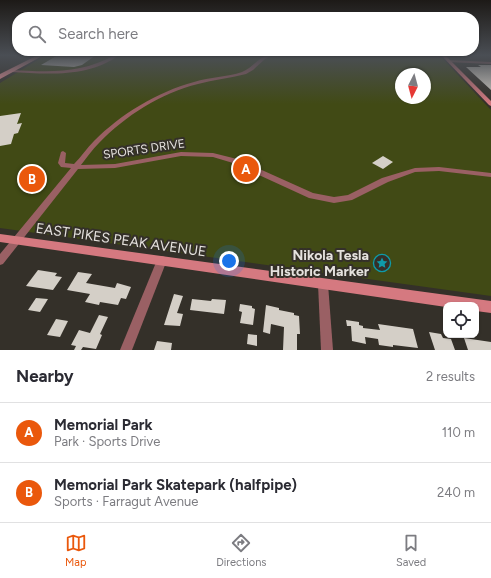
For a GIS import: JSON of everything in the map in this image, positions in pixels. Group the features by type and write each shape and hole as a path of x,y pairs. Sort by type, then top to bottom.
{"main road":[{"path":"0,77 10,71"},
{"path":"459,71 491,104"},
{"name":"EAST PIKES PEAK AVENUE","path":"0,238 454,302"},
{"name":"EAST PIKES PEAK AVENUE","path":"479,305 491,307"}],"street":[{"path":"15,71 51,74 76,71"},
{"path":"0,261 95,143 108,131 148,104 184,87 246,71"},
{"path":"64,153 61,163 63,165 76,167"},
{"name":"SPORTS DRIVE","path":"76,167 124,165 181,154 213,155 235,161 312,196 334,200 349,198 385,180 415,170 440,169 491,175"},
{"path":"126,350 162,260"},
{"path":"323,284 327,350"}],"green space":[{"path":"19,71 395,71 395,104 431,104 431,71 455,71 491,110 491,296 0,228 0,83"}],"building":[{"path":"471,71 491,71 491,90"},
{"path":"21,113 17,124 22,123 18,133 14,134 11,144 0,146 0,116"},
{"path":"383,156 393,162 383,169 372,163"},
{"path":"38,270 57,273 55,276 62,277 53,290 26,286"},
{"path":"78,272 92,274 86,283 115,288 117,283 131,287 126,299 121,298 118,305 100,302 99,305 85,302 90,294 67,290"},
{"path":"174,294 183,296 177,313 183,314 180,326 164,325"},
{"path":"36,298 48,299 40,312 28,310"},
{"path":"192,299 211,301 212,299 226,300 224,314 190,310"},
{"path":"240,304 252,306 252,308 255,309 253,325 240,323 242,312 239,311"},
{"path":"266,305 279,308 279,310 294,313 294,315 299,316 300,334 297,334 297,350 283,350 284,327 271,324 270,334 263,332"},
{"path":"99,315 108,317 100,334 102,335 96,349 83,347 81,350 74,350 76,346 71,345 79,330 90,333"},
{"path":"56,319 68,321 60,337 47,335"},
{"path":"346,320 359,322 359,325 363,326 363,328 380,330 378,324 413,329 418,348 379,345 378,339 365,337 366,344 352,341 351,326 347,326"},
{"path":"429,332 441,334 443,338 451,339 455,350 435,350"},
{"path":"248,334 257,335 257,346 247,344"},
{"path":"464,338 491,342 491,350 468,350"},
{"path":"157,341 172,343 171,350 154,350"}],"place":[{"name":"Memorial Park","path":"246,169"},
{"name":"Memorial Park Skatepark (halfpipe)","path":"32,179"},
{"name":"Nikola Tesla Historic Marker","path":"382,263"}]}
